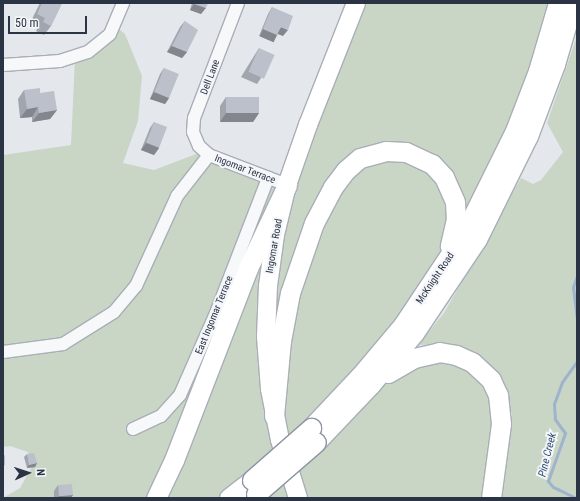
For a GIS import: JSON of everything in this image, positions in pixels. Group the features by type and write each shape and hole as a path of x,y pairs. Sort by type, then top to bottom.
{"highway":[{"name":"McKnight Road","path":"313,435 381,352 445,265 483,199 515,130 538,71 558,3"},
{"name":"McKnight Road","path":"229,498 253,490 370,385 435,304 495,205 542,100 573,3"},
{"path":"274,416 281,341 296,271 326,200 339,177 353,163 372,153 397,151 416,154 439,170 453,193 456,210 445,265"},
{"path":"156,498 174,460 248,268 288,185"},
{"path":"370,385 406,361 431,353 448,353 464,358 482,371 495,387 501,413 499,454 491,498"}],"main road":[{"name":"Ingomar Road","path":"298,498 274,416 267,363 266,311 275,234 288,185 308,125 356,3"}],"street":[{"path":"3,65 75,58 100,44 110,34 122,3"},
{"name":"Dell Lane","path":"206,153 193,132 194,118 238,3"},
{"path":"3,352 63,344 114,312 136,286 177,196 206,153"},
{"name":"Ingomar Terrace","path":"206,153 288,185"},
{"name":"East Ingomar Terrace","path":"133,429 161,416 180,395 216,313 268,178"}],"green space":[{"path":"356,3 558,3 529,95 370,385 439,352 495,387 491,498 251,498 256,494 229,498 3,498 20,488 32,467 28,452 10,446 3,447 3,155 71,145 75,58 114,25 125,34 142,76 138,121 123,163 154,170 204,151 287,185"},
{"path":"577,36 577,498 502,498 512,415 502,379 478,356 450,344 418,345 444,313 521,178 533,184 541,180 563,152 547,123"}],"building":[{"path":"42,3 62,3 51,26 43,22 45,18 37,14"},
{"path":"208,3 206,8 194,4"},
{"path":"272,7 293,16 288,30 281,27 277,35 263,29"},
{"path":"185,21 198,30 187,52 172,46"},
{"path":"259,48 275,55 264,79 248,72"},
{"path":"164,68 179,74 169,98 154,92"},
{"path":"40,88 40,93 54,91 57,110 39,113 38,107 27,109 24,90"},
{"path":"226,97 259,97 259,113 226,113"},
{"path":"154,122 167,127 159,148 146,143"},
{"path":"34,453 37,463 29,465 27,454"},
{"path":"5,455 5,465 3,466 3,456"},
{"path":"72,484 73,495 59,496 58,485"}],"waterway":[{"name":"Pine Creek","path":"577,276 573,287 577,319"},
{"name":"Pine Creek","path":"576,498 553,487 548,481 565,433 555,419 554,404 562,382 577,361"}]}
